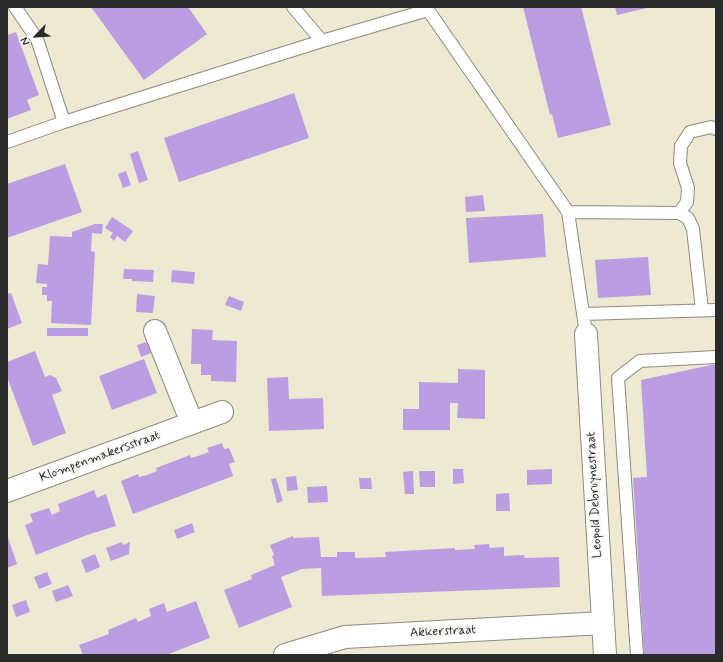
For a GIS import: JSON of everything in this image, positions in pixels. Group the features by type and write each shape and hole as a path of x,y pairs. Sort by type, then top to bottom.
{"street":[{"name":"Leopold Debruynestraat","path":"585,324 605,655"},
{"path":"155,332 192,423"},
{"name":"Klompenmakersstraat","path":"7,491 222,412"},
{"name":"Akkerstraat","path":"285,655 345,637 603,623"}],"lane":[{"path":"15,7 36,39 64,122"},
{"path":"293,7 322,41"},
{"path":"7,142 64,122 428,9 568,212 585,324 702,310 716,310"},
{"path":"679,212 688,202 688,188 680,163 681,146 690,132 712,127 716,129"},
{"path":"568,212 679,212 688,218 693,229 702,310"},
{"path":"637,655 618,378 640,361 716,357"}],"building":[{"path":"91,7 188,7 207,34 144,80"},
{"path":"523,7 581,7 611,125 558,138 552,114 550,115"},
{"path":"615,7 647,7 647,8 617,15"},
{"path":"16,32 39,95 27,100 31,110 7,119 7,35"},
{"path":"294,93 309,138 179,182 164,138"},
{"path":"138,151 148,180 139,183 130,154"},
{"path":"65,164 82,212 7,238 7,184"},
{"path":"126,171 131,185 123,188 118,174"},
{"path":"483,195 485,211 466,212 465,197"},
{"path":"543,214 546,257 469,263 466,218"},
{"path":"112,217 133,231 125,242 117,236 114,241 110,237 113,233 105,228"},
{"path":"95,224 103,224 102,234 92,233 91,251 95,252 91,325 51,323 52,301 47,301 47,295 42,295 42,287 47,287 47,284 36,283 38,264 48,265 50,236 72,237 72,232"},
{"path":"648,257 651,295 598,298 595,260"},
{"path":"124,269 154,270 153,282 123,279"},
{"path":"172,270 195,272 194,284 171,282"},
{"path":"11,293 22,323 7,329 7,294"},
{"path":"137,294 155,296 153,313 136,312"},
{"path":"229,296 244,302 241,311 225,305"},
{"path":"47,328 88,328 88,336 47,336"},
{"path":"192,329 213,330 212,340 237,341 236,382 211,381 211,375 201,375 201,364 191,364"},
{"path":"147,342 151,353 141,357 137,345"},
{"path":"35,351 45,377 50,375 56,378 62,391 52,395 66,433 33,446 7,377 7,362"},
{"path":"144,359 157,393 112,410 99,376"},
{"path":"716,364 716,655 644,655 633,478 647,477 641,380"},
{"path":"458,369 485,370 485,419 457,418 458,403 450,403 450,430 403,430 403,409 419,409 419,382 458,383"},
{"path":"288,377 289,399 323,398 324,429 269,431 267,378"},
{"path":"222,443 224,449 229,448 235,462 229,464 233,476 133,514 121,481 138,474 139,477 147,475 157,471 156,468 190,455 191,458 209,452 207,448"},
{"path":"453,469 463,469 464,483 453,484"},
{"path":"552,469 552,484 527,485 527,470"},
{"path":"413,471 414,494 405,494 403,472"},
{"path":"419,471 435,471 435,487 420,487"},
{"path":"296,476 298,490 287,491 286,477"},
{"path":"276,478 283,501 277,503 271,479"},
{"path":"359,478 371,478 372,489 360,489"},
{"path":"327,486 328,502 308,503 307,487"},
{"path":"94,490 97,498 106,494 116,526 90,534 36,555 25,525 33,522 30,514 49,508 52,515 60,511 58,504"},
{"path":"509,493 510,511 496,511 496,494"},
{"path":"192,523 195,532 177,539 174,530"},
{"path":"7,535 17,564 7,568"},
{"path":"293,536 293,538 319,537 321,557 337,557 337,552 355,552 355,558 386,557 385,552 455,548 455,550 475,549 474,545 489,544 490,548 504,547 504,556 524,555 525,558 559,557 560,587 322,596 321,568 302,569 281,577 292,607 239,628 224,590 252,579 251,575 275,565 272,556 274,555 270,545"},
{"path":"122,542 123,545 130,542 129,554 111,561 106,548"},
{"path":"95,554 100,567 86,573 81,560"},
{"path":"47,572 52,584 39,589 34,577"},
{"path":"68,585 73,596 56,602 52,591"},
{"path":"26,600 30,612 16,617 12,605"},
{"path":"196,601 210,638 166,655 83,655 79,645 109,634 108,630 136,618 138,622 151,616 149,609 164,603 167,612"}]}
